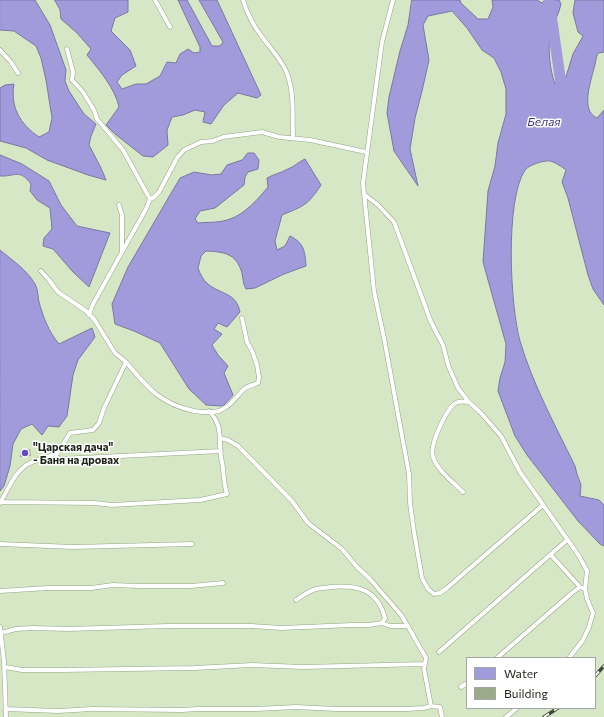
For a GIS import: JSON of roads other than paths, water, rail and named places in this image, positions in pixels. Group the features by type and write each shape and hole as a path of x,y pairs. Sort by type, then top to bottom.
{"lane":[{"path":"155,0 170,27"},
{"path":"243,0 246,11 261,36 279,58 286,70 291,84 293,137"},
{"path":"393,0 382,42 363,183 374,291 410,474 410,503 417,554 422,578 428,589 434,594 440,593 447,588 543,505"},
{"path":"67,49 73,72 72,80 83,92 94,110 97,119 123,150 150,199"},
{"path":"0,50 11,62 18,74"},
{"path":"89,315 93,304 146,210 150,199 159,192 177,158 190,146 201,142 213,141 223,137 262,132 279,137 293,137 366,152"},
{"path":"364,194 378,205 394,222 430,322 443,345 448,365 458,388 501,436 520,472 579,556 587,571 585,589 587,599 593,613 583,640 570,657"},
{"path":"118,205 122,215 122,251"},
{"path":"41,272 50,280 58,292 89,315 116,353 156,394 168,402 182,408 200,412 217,411 237,399 245,388 258,383 259,377 257,365 247,342 242,318"},
{"path":"126,362 104,408 99,423 93,430 70,433 57,454 30,463 20,471 10,484 0,502 95,503 112,505 200,500 227,494 224,485 220,438 216,418 209,411"},
{"path":"463,492 438,467 432,456 432,446 447,413 454,404 462,401 469,402"},
{"path":"220,438 228,440 238,446 292,501 308,523 342,548 357,567 370,579 402,616 426,658 424,669 431,706"},
{"path":"53,456 60,459 221,451"},
{"path":"439,652 567,540"},
{"path":"0,544 73,546 192,544"},
{"path":"551,555 580,587 585,589"},
{"path":"0,591 48,588 91,588 113,585 191,586 223,583"},
{"path":"296,600 316,589 348,586 362,588 373,596 382,607 385,618 382,623"},
{"path":"498,657 580,587"},
{"path":"1,632 34,628 68,629 168,626 252,626 281,628 369,625 382,623 390,626 407,626"},
{"path":"0,627 4,667 6,717"},
{"path":"4,667 22,670 63,670 194,668 252,665 303,667 425,664"},
{"path":"462,687 466,684"},
{"path":"6,709 58,711 92,708 182,710 198,708 256,709 296,707 336,709 407,709 431,706 440,708 442,717"},
{"path":"506,717 516,709"}],"water":[{"path":"0,0 35,0 50,25 66,70 65,81 69,91 84,114 96,124 89,145 106,180 47,160 26,148 0,141 0,88 5,85 14,84 14,100 18,114 32,132 39,137 49,132 52,118 46,80 41,58 36,46 14,31 0,30"},
{"path":"55,0 128,0 128,12 115,18 111,31 130,50 136,66 122,75 117,82 122,89 136,84 146,84 160,76 167,62 176,63 180,54 188,49 194,53 200,52 200,47 178,0 187,0 212,46 220,46 223,42 199,0 217,0 261,95 257,98 238,93 224,105 211,124 203,122 205,112 195,110 183,115 172,117 167,130 168,145 153,157 143,156 106,125 119,107 117,100 106,80 87,55 91,49 77,33 61,19 60,10"},
{"name":"Белая","path":"412,0 460,0 461,3 478,19 488,19 493,7 492,0 537,0 542,3 545,0 559,0 561,4 551,31 549,43 550,65 555,84 564,83 573,54 583,36 578,32 573,13 575,0 604,0 604,52 598,53 596,57 589,88 588,103 592,114 597,118 604,110 604,305 593,289 588,275 568,198 562,182 566,170 554,162 541,162 530,166 525,170 519,184 514,204 511,253 514,303 520,341 525,357 552,420 575,466 581,485 580,496 599,500 604,505 604,546 600,544 578,521 527,455 515,436 498,391 505,362 506,344 483,262 488,191 506,114 506,89 501,72 494,58 482,50 467,28 452,11 428,16 423,25 429,60 415,118 410,149 418,186 394,151 387,113 389,97 408,25"},
{"path":"248,153 254,153 259,160 258,169 248,172 245,177 244,185 215,208 200,211 195,219 198,223 222,221 236,217 256,201 268,187 267,178 290,168 305,159 321,185 309,201 282,215 275,241 277,250 285,246 290,236 295,239 303,248 306,266 284,274 255,288 246,289 242,273 233,258 224,253 206,251 201,256 198,268 203,279 213,288 232,297 240,312 227,327 218,323 214,329 222,334 212,345 218,355 228,366 224,373 233,395 222,406 206,405 189,389 160,343 115,324 112,304 128,267 180,178 194,172 212,175 221,174 227,165 242,160"},
{"path":"0,155 22,164 49,181 61,205 77,226 110,233 89,287 73,272 53,249 43,246 44,238 52,229 50,208 37,200 30,191 31,184 23,176 17,174 0,176"},
{"path":"0,250 24,270 32,279 35,284 44,319 59,344 92,328 95,337 78,360 73,375 67,416 59,427 48,426 42,435 32,424 21,429 13,444 10,466 4,486 0,491"}],"waterway":[{"name":"Белая","path":"549,0 563,98"}],"railway":[{"path":"596,675 604,666"},
{"path":"544,717 556,709"}],"place":[{"name":"\"Царская дача\" - Баня на дровах","path":"25,453"}]}
